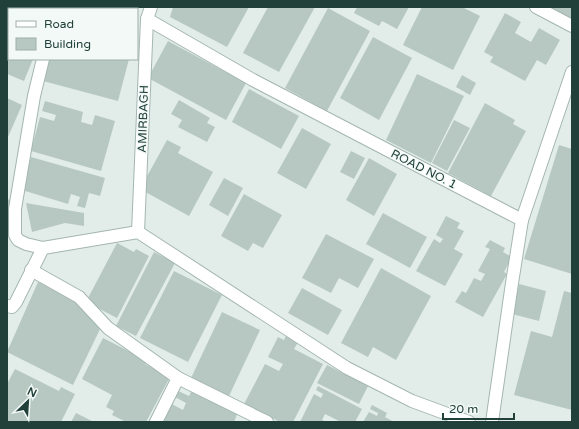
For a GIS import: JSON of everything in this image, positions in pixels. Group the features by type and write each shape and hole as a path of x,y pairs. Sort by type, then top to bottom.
{"street":[{"path":"536,7 572,26"},
{"name":"ROAD NO. 1","path":"149,13 253,80 522,220"},
{"name":"AMIRBAGH","path":"138,232 149,13"},
{"path":"43,60 11,197 14,209 15,235 18,240 26,244 43,248 138,232 347,368 412,400 469,422"},
{"path":"492,422 522,220 572,72"},
{"path":"7,306 12,307 16,302 43,248"},
{"path":"31,270 79,297 108,328 178,378 267,422"},
{"path":"156,422 178,378"}],"building":[{"path":"17,7 55,7 54,8"},
{"path":"64,7 130,7 130,8"},
{"path":"173,7 249,7 227,47 170,17"},
{"path":"268,7 315,7 279,72 243,53"},
{"path":"357,7 409,7 397,29 382,21 379,26 354,13"},
{"path":"422,7 462,7 480,16 453,70 403,45"},
{"path":"549,7 572,7 572,20"},
{"path":"328,8 370,31 327,111 285,88"},
{"path":"7,9 8,60 33,60 24,81 7,74"},
{"path":"505,13 521,22 515,33 531,42 539,28 560,40 546,65 537,60 525,81 490,62 493,57 484,52"},
{"path":"373,37 412,58 379,120 340,98"},
{"path":"168,41 246,83 226,120 148,78"},
{"path":"49,60 129,60 118,101 43,81"},
{"path":"417,74 464,96 431,163 386,140"},
{"path":"462,75 476,83 470,95 456,87"},
{"path":"249,89 299,116 281,149 232,122"},
{"path":"7,98 22,105 8,137 7,137"},
{"path":"179,100 210,118 207,123 215,127 207,142 178,127 182,120 171,114"},
{"path":"45,101 83,112 81,122 92,125 95,115 115,121 101,171 31,151 40,117 54,121 56,115 42,111"},
{"path":"485,103 515,120 513,124 526,131 491,196 448,173"},
{"path":"454,120 470,128 447,171 432,163"},
{"path":"302,128 331,144 306,189 277,173"},
{"path":"167,140 181,147 178,153 213,172 189,216 140,189"},
{"path":"559,145 572,149 572,274 524,259"},
{"path":"351,151 365,158 354,179 340,172"},
{"path":"31,157 105,178 100,196 89,193 85,208 77,206 80,197 71,194 68,204 22,190"},
{"path":"369,158 397,174 374,216 346,200"},
{"path":"224,178 243,188 228,216 209,205"},
{"path":"244,194 282,215 263,248 253,243 248,251 221,236"},
{"path":"7,199 13,201 8,211 11,213 7,221"},
{"path":"26,203 84,213 84,226 65,223 32,232"},
{"path":"383,213 427,237 410,268 366,244"},
{"path":"446,216 460,223 457,228 464,231 454,249 463,254 445,286 416,271 434,239 440,243 443,239 436,235"},
{"path":"326,234 374,259 358,288 339,278 331,293 302,278"},
{"path":"490,240 505,248 503,252 512,257 504,272 507,274 483,317 455,302 462,291 466,293 474,278 481,281 485,274 478,271 490,249 485,247"},
{"path":"117,243 134,252 136,249 149,256 117,318 90,304 87,300"},
{"path":"154,252 175,263 136,336 116,326"},
{"path":"381,268 431,296 396,360 373,347 368,357 341,343"},
{"path":"174,271 222,295 188,362 140,338"},
{"path":"38,282 68,294 102,325 73,385 7,352"},
{"path":"519,284 546,291 539,321 512,314"},
{"path":"302,288 342,310 328,335 288,313"},
{"path":"564,291 572,293 572,410 514,395 531,331 552,337"},
{"path":"222,312 260,330 229,396 191,378"},
{"path":"286,336 298,342 294,349 323,364 293,422 280,422 244,404 265,364 279,371 283,364 268,357 278,337 284,340"},
{"path":"103,338 148,361 145,364 170,377 146,422 126,422 112,415 114,411 106,407 112,395 82,379"},
{"path":"327,365 368,386 359,404 317,383"},
{"path":"15,369 59,391 61,387 75,394 61,422 7,422 7,384"},
{"path":"318,386 362,409 355,422 341,422 325,414 322,420 326,422 300,422 314,394 321,398 323,394 316,390"},
{"path":"176,390 189,396 192,390 238,412 234,422 163,422 165,417 162,415 168,402 183,410 186,403 173,396"},
{"path":"372,405 387,413 385,417 394,422 363,422 369,412 377,416 378,413 370,409"},
{"path":"76,413 94,422 71,422"}]}
